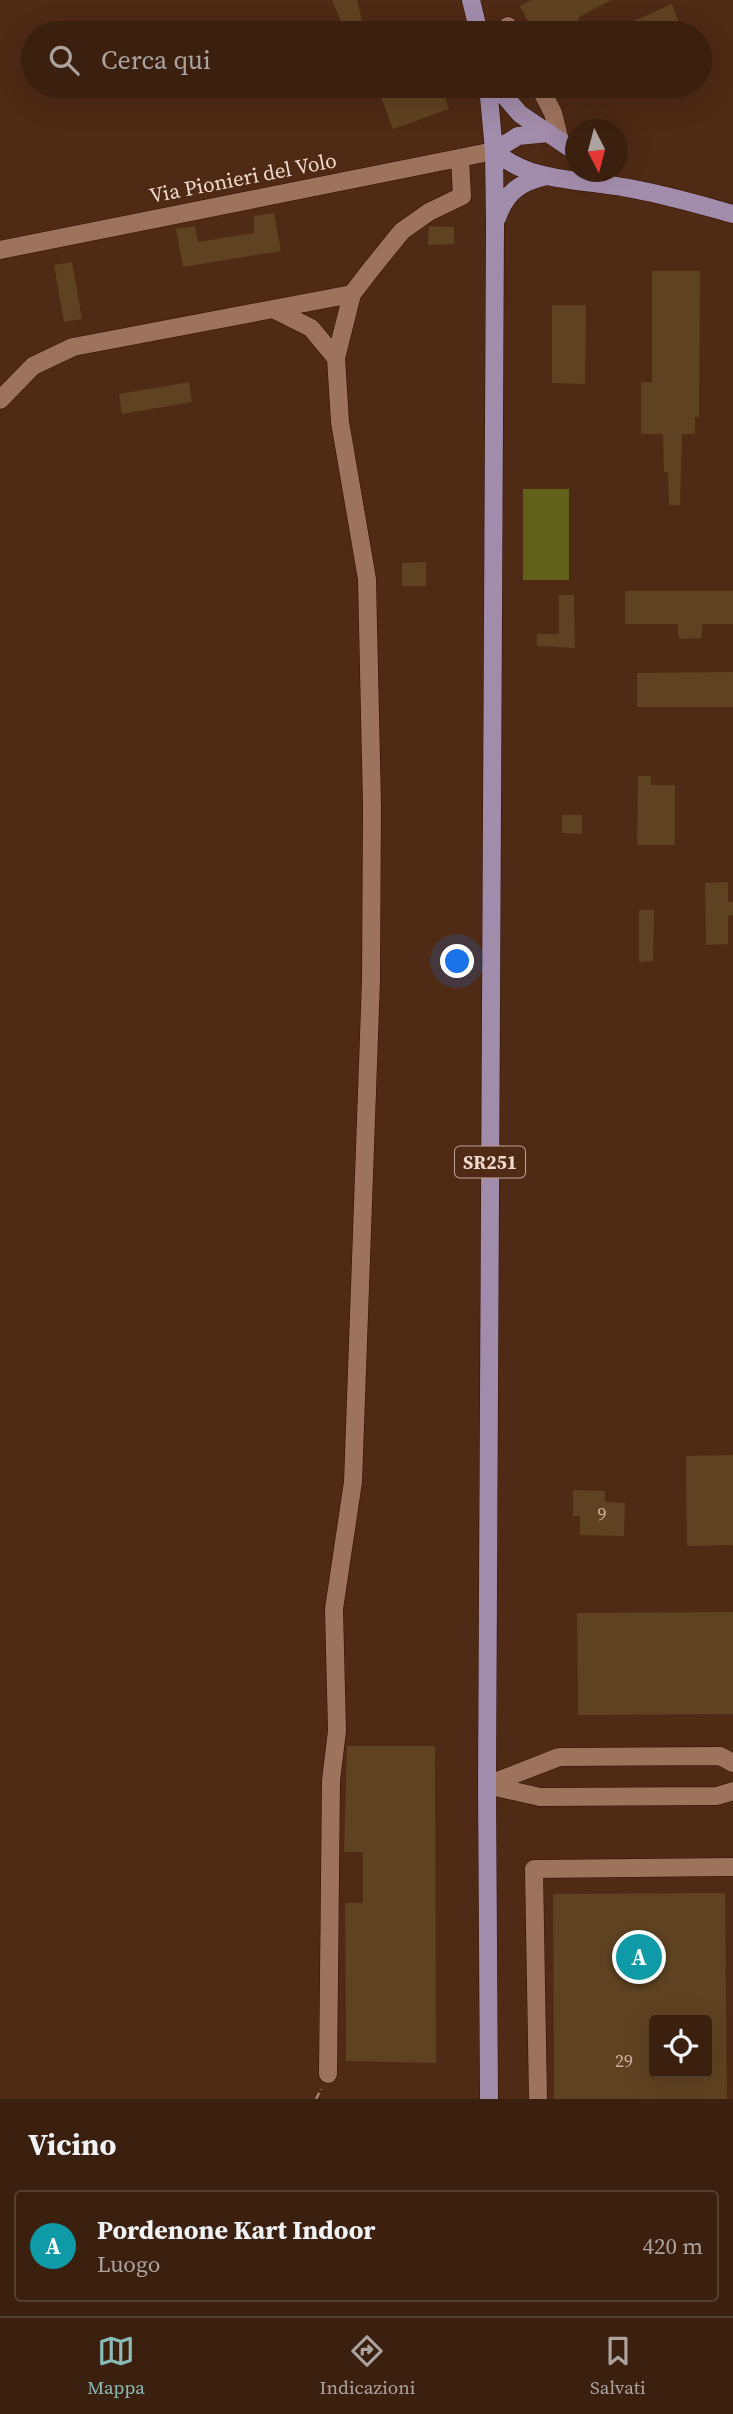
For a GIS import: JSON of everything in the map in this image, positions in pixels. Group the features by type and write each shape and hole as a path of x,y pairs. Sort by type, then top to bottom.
{"main road":[{"path":"471,0 476,21"},
{"name":"SR251","path":"489,98 494,151 495,225 487,1785 489,2099"},
{"path":"506,98 520,114 565,144"},
{"path":"555,137 518,136 494,151 509,163 548,176 623,187 733,214"},
{"path":"495,225 510,191 527,181 548,176"},
{"path":"616,182 623,187"}],"street":[{"path":"545,98 553,113 555,137"},
{"name":"Via Pionieri del Volo","path":"0,250 494,151"},
{"path":"328,2074 331,1780 337,1731 334,1609 353,1482 360,1355 372,953 367,579 340,422 337,358 352,294 402,231 462,196 460,158"},
{"path":"0,400 33,366 73,347 352,294"},
{"path":"275,310 311,328 337,358"},
{"path":"487,1785 559,1757 719,1756 733,1763"},
{"path":"487,1785 540,1797 725,1794 733,1809"},
{"path":"538,2099 534,1869 733,1867"}],"shaded area":[{"path":"523,489 569,489 569,580 523,580"}],"building":[{"path":"332,0 357,0 362,21 341,21"},
{"path":"532,0 611,0 579,17 578,21 528,21 520,6"},
{"path":"672,4 678,21 634,21"},
{"path":"381,98 445,98 449,109 393,129"},
{"path":"274,213 281,251 183,267 176,229 195,226 198,242 254,233 254,216"},
{"path":"429,226 454,227 454,244 428,245"},
{"path":"72,262 82,319 64,322 54,265"},
{"path":"652,271 700,271 699,417 695,417 695,434 682,434 680,505 669,505 668,472 664,472 663,434 641,434 641,382 652,382"},
{"path":"552,305 586,305 585,384 552,383"},
{"path":"189,382 192,402 122,414 119,394"},
{"path":"426,562 426,586 402,586 402,563"},
{"path":"625,591 733,591 733,624 703,624 701,638 681,639 678,636 678,624 625,624"},
{"path":"559,595 574,595 575,648 537,646 537,634 559,634"},
{"path":"733,672 733,707 637,707 637,673"},
{"path":"638,776 651,776 651,785 675,785 675,845 637,845"},
{"path":"562,815 582,815 582,834 562,833"},
{"path":"728,882 728,902 733,902 733,915 728,916 728,944 706,945 705,883"},
{"path":"639,910 654,910 653,961 639,962"},
{"path":"733,1455 733,1545 687,1546 686,1456"},
{"path":"573,1490 605,1491 605,1502 625,1503 624,1536 580,1535 580,1516 573,1516"},
{"path":"733,1612 733,1714 578,1715 577,1613"},
{"path":"347,1746 435,1746 436,2063 346,2061 345,1903 363,1903 363,1852 344,1852"},
{"path":"725,1893 727,2099 554,2099 553,1894"}],"place":[{"name":"Pordenone Kart Indoor","path":"639,1957"}]}
